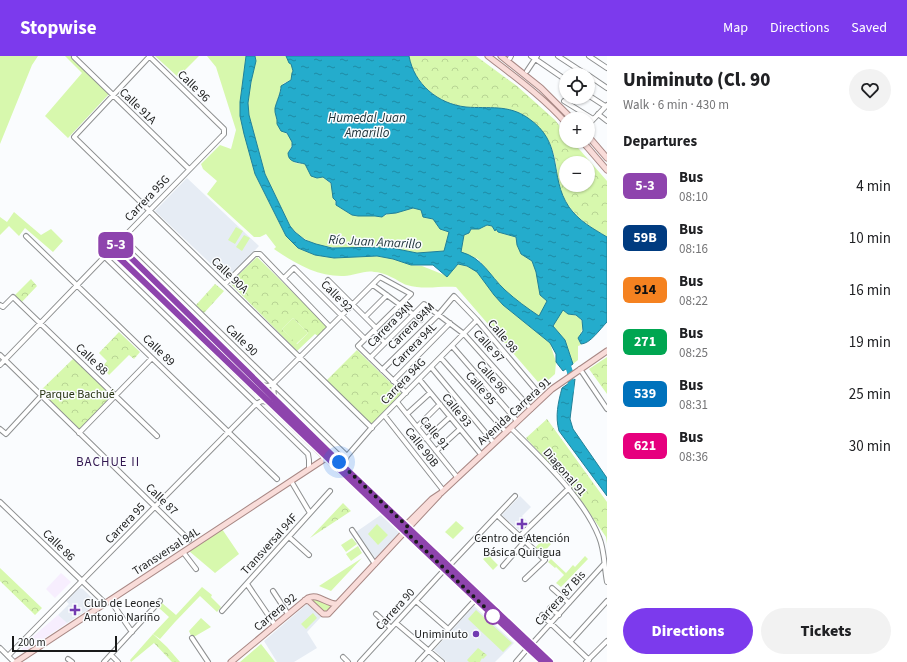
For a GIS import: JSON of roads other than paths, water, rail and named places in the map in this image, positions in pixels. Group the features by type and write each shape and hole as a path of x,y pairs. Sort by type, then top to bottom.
{"main road":[{"path":"488,56 537,94 559,115"},
{"path":"501,56 541,88 565,112"},
{"path":"595,144 607,158"},
{"path":"588,148 607,170"},
{"path":"117,244 345,468 398,518 406,528"},
{"name":"Carrera 95G","path":"111,250 117,244"},
{"path":"111,250 326,458 406,528 530,647 543,662"},
{"name":"Avenida Carrera 91","path":"406,528 436,500 457,477 555,387 607,351"},
{"path":"326,458 335,458"},
{"name":"Transversal 94L","path":"15,662 326,458"},
{"name":"Avenida Carrera 91","path":"305,600 310,602 324,614 328,614 375,564 406,528 415,515 442,492"},
{"path":"398,518 406,519 415,515"},
{"path":"447,568 476,599 530,647 550,662"},
{"name":"Carrera 92","path":"232,662 310,596 314,596 331,604 337,604"}],"street":[{"path":"113,95 149,56"},
{"name":"Calle 96","path":"149,56 224,129 224,131"},
{"path":"531,56 559,75"},
{"path":"558,56 577,68"},
{"path":"589,56 607,68"},
{"name":"Calle 91A","path":"74,57 189,169"},
{"path":"527,71 536,58"},
{"path":"595,80 607,88"},
{"name":"Calle 90A","path":"113,95 74,137 372,428"},
{"path":"595,99 606,105 595,117"},
{"path":"569,104 582,112"},
{"path":"598,114 607,121"},
{"name":"Carrera 95G","path":"117,244 150,211 224,131"},
{"name":"Calle 89","path":"26,236 277,479"},
{"name":"Calle 90","path":"123,238 346,457"},
{"name":"Carrera 95G","path":"0,365 111,250"},
{"path":"225,284 257,253 260,254 330,327"},
{"path":"105,257 308,454 308,469"},
{"name":"Calle 92","path":"284,278 294,268 365,339"},
{"path":"262,386 273,384 380,277 411,294 358,346 406,393"},
{"path":"328,280 365,317 385,343"},
{"path":"373,285 421,320"},
{"path":"365,317 387,295"},
{"name":"Carrera 94M","path":"382,370 438,315 454,296"},
{"name":"Calle 98","path":"454,296 477,320 536,390"},
{"name":"Calle 88","path":"1,306 13,297 157,436"},
{"name":"Calle 97","path":"424,304 464,334 531,409"},
{"name":"Carrera 94N","path":"370,358 424,304"},
{"name":"Carrera 94G","path":"346,457 384,415 477,320"},
{"name":"Carrera 94L","path":"393,380 450,323"},
{"name":"Calle 96","path":"452,346 517,422"},
{"name":"Calle 87","path":"0,355 189,540"},
{"path":"79,433 152,358"},
{"name":"Calle 95","path":"441,358 506,432"},
{"path":"431,367 494,443"},
{"path":"579,370 607,409"},
{"name":"Calle 93","path":"419,379 480,453"},
{"path":"273,384 274,398"},
{"path":"254,388 257,397 256,404"},
{"path":"407,414 430,393"},
{"path":"0,429 6,434 42,396"},
{"path":"256,404 262,401 268,402"},
{"name":"Calle 91","path":"397,402 457,477"},
{"name":"Carrera 95","path":"8,656 256,404"},
{"path":"417,427 440,404"},
{"name":"Calle 90B","path":"384,415 442,492"},
{"path":"426,439 450,417"},
{"name":"Diagonal 91","path":"511,428 569,488 594,525 601,544 607,582"},
{"path":"436,451 460,429"},
{"path":"335,458 346,457 345,468"},
{"path":"291,481 310,513"},
{"path":"520,536 569,488"},
{"name":"Transversal 94F","path":"222,611 330,491"},
{"name":"Carrera 90","path":"360,662 515,496"},
{"name":"Calle 86","path":"0,502 105,603"},
{"path":"497,515 545,560 525,579"},
{"path":"352,530 375,564"},
{"path":"289,537 309,555"},
{"path":"503,566 525,541"},
{"path":"183,552 196,569"},
{"name":"Carrera 87 Bis","path":"516,662 604,564"},
{"path":"247,584 275,625"},
{"path":"552,588 569,603"},
{"path":"273,591 288,614"},
{"path":"418,662 476,599"},
{"path":"110,600 132,632"},
{"path":"104,662 160,601"},
{"path":"416,601 448,629"},
{"path":"570,642 607,601"},
{"path":"550,608 559,614"},
{"path":"376,614 391,628"},
{"path":"542,615 588,661 607,641"},
{"path":"396,623 442,662"},
{"path":"192,638 208,662"},
{"path":"0,648 15,662"},
{"path":"111,655 118,662"},
{"path":"343,657 348,662"},
{"path":"68,658 72,662"}],"water":[{"name":"Humedal Juan Amarillo","path":"246,56 255,56 256,61 248,103 249,115 265,174 290,226 305,240 332,248 387,247 417,253 444,251 449,232 440,229 433,219 423,217 421,210 413,208 386,214 382,217 352,215 336,205 336,201 333,198 331,183 323,177 317,178 311,176 305,164 294,162 288,156 288,153 292,147 292,142 287,133 281,131 277,124 275,110 281,86 291,80 293,71 286,56 409,56 416,75 422,84 437,97 446,102 466,107 506,109 521,114 540,128 547,138 552,149 559,184 559,192 562,192 569,207 581,220 607,237 607,322 588,342 581,344 578,338 583,331 582,320 576,315 568,314 563,310 553,326 565,340 573,364 563,371 556,362 556,354 550,343 503,305 477,272 467,266 458,264 447,277 433,265 411,265 377,256 334,258 315,255 298,248 286,236 255,174 240,116 240,102","holes":["487,225 492,226 495,231 496,229 498,232 516,237 517,245 521,254 532,261 536,272 540,295 547,301 539,316 505,290 475,258 461,252 464,235 469,233 471,229 479,229"]},
{"path":"575,379 570,419 573,429 607,478 607,496 559,431 557,420 559,399 562,388"}],"waterway":[{"name":"Río Juan Amarillo","path":"566,360 570,372 571,390"}],"place":[{"name":"Centro de Atención Básica Quirigua","path":"522,524"},
{"name":"Club de Leones Antonio Nariño","path":"75,610"},
{"name":"Uniminuto","path":"476,634"}],"district":[{"name":"BACHUE II","path":"108,461"}],"park label":[{"name":"Parque Bachué","path":"77,394"}]}
